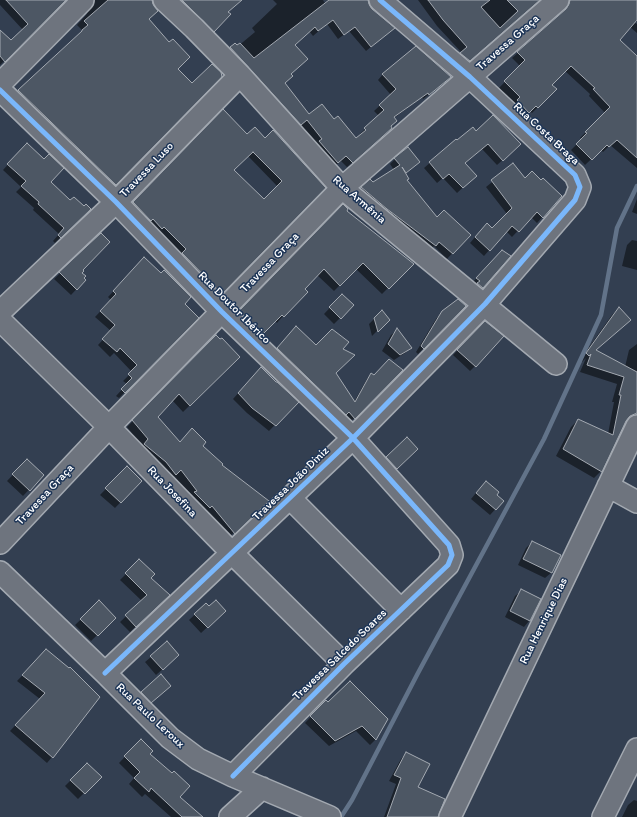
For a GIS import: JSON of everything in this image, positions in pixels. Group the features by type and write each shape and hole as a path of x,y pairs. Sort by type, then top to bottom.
{"street":[{"path":"0,84 82,0"},
{"name":"Rua Armênia","path":"164,0 240,75 342,188 485,304 556,364"},
{"name":"Rua Costa Braga","path":"380,0 470,77 575,175 580,187 575,200 485,304"},
{"name":"Travessa Graça","path":"0,543 109,427 342,188 558,0"},
{"name":"Travessa Luso","path":"0,312 116,202 240,75"},
{"name":"Rua Doutor Ibérico","path":"0,90 116,202 222,312 353,438 449,545"},
{"name":"Travessa João Diniz","path":"105,673 233,554 353,438 485,304"},
{"name":"Rua Josefina","path":"0,320 109,427 233,554 344,664"},
{"name":"Rua Henrique Dias","path":"450,817 637,426"},
{"path":"608,486 637,502"},
{"name":"Travessa Salcedo Soares","path":"290,498 401,610"},
{"name":"Travessa Salcedo Soares","path":"233,776 344,664 448,565 452,555 449,545"},
{"name":"Rua Paulo Leroux","path":"0,572 170,738 198,759 233,776 327,816"},
{"path":"603,817 637,749"},
{"path":"230,817 262,788"}],"building":[{"path":"6,0 66,0 5,62 0,56 0,30 11,40 28,24"},
{"path":"108,0 152,0 158,11 149,19 169,42 173,39 190,57 178,69 192,83 212,64 221,72 222,77 116,185 18,90 88,25 84,21"},
{"path":"182,0 242,0 228,12 231,14 214,32"},
{"path":"329,0 368,0 372,9 395,28 371,47 355,27 344,35 333,20 318,31 315,27 295,45 308,59 291,74 293,76 285,83 309,114 322,104 334,119 338,116 356,138 366,130 364,128 384,110 379,105 396,89 382,74 416,46 451,77 429,95 428,93 394,117 397,121 391,126 392,128 353,163 346,156 338,163 319,141 322,139 307,120 301,125 230,47 235,43 237,45 240,43 254,58"},
{"path":"428,0 490,0 481,7 500,28 518,11 507,0 540,0 470,61 460,53 467,47 443,20"},
{"path":"570,0 637,0 637,20 620,40 637,56 637,158 617,140 609,147 607,145 592,160 576,144 587,133 585,132 610,107 593,89 595,88 571,66 552,85 557,89 538,108 536,106 529,113 517,100 520,97 504,81 525,60 517,52 566,9"},
{"path":"223,109 247,134 255,127 265,138 273,130 326,188 222,294 182,253 186,249 164,227 162,229 153,219 151,221 133,202","holes":["253,152 282,181 264,199 234,170"]},
{"path":"493,115 521,144 503,161 488,144 465,163 477,176 463,188 449,174 443,179 429,162 473,127 476,131"},
{"path":"27,143 44,159 49,154 64,168 51,182 70,200 74,197 84,206 86,204 91,209 61,238 58,235 64,228 21,186 26,181 7,164"},
{"path":"408,147 420,162 406,173 402,167 409,179 407,180 437,217 444,210 471,235 453,254 439,242 436,246 387,209 361,187 370,179 373,182 400,165 394,158"},
{"path":"513,163 525,178 532,171 541,180 543,178 562,196 543,218 537,212 519,232 512,226 490,251 475,237 487,223 492,228 512,208 491,180"},
{"path":"343,204 348,209 347,211 414,264 389,289 363,263 340,286 324,269 305,289 308,292 284,317 282,315 263,334 239,311"},
{"path":"101,233 110,242 83,270 84,271 82,273 86,276 84,278 86,280 77,290 59,272"},
{"path":"502,250 511,256 483,288 477,283 480,281 476,278"},
{"path":"144,257 161,273 164,270 191,297 185,304 199,318 125,393 121,389 132,378 128,374 137,365 120,348 117,352 102,339 115,325 100,311 116,294 113,291"},
{"path":"342,294 354,305 341,319 329,307"},
{"path":"458,299 466,306 424,349 421,346 442,311"},
{"path":"619,307 631,320 596,350 637,372 637,413 630,416 626,421 602,472 563,449 578,419 613,435 621,395 619,395 624,377 587,365 591,354 589,356 586,353"},
{"path":"382,310 390,320 378,332 374,318"},
{"path":"485,321 504,336 476,367 457,350"},
{"path":"296,326 316,345 332,329 349,342 343,349 355,355 336,373 355,402 371,373 374,375 389,359 403,370 355,419 349,412 346,415 277,348"},
{"path":"397,328 412,348 400,355 388,344"},
{"path":"216,335 220,339 222,338 240,357 190,406 179,394 158,417 180,442 192,428 206,442 203,446 223,464 222,465 269,501 235,534 212,506 210,508 194,492 197,491 181,470 176,475 166,462 144,444 148,439 132,420"},
{"path":"261,367 299,402 276,426 252,408 238,393"},
{"path":"407,437 418,449 397,469 386,457"},
{"path":"27,459 44,475 30,491 12,474"},
{"path":"127,466 142,481 121,503 105,488"},
{"path":"486,481 499,492 497,495 504,501 496,510 476,493"},
{"path":"532,541 561,555 552,573 523,559"},
{"path":"139,559 155,574 151,578 170,595 136,627 125,615 147,595 125,573"},
{"path":"521,589 541,599 530,621 510,611"},
{"path":"99,600 116,618 98,636 80,619"},
{"path":"216,600 226,611 208,628 194,614 206,603 209,606"},
{"path":"167,641 179,655 163,670 150,656"},
{"path":"46,649 69,668 70,667 100,697 53,758 15,725 45,693 22,675"},
{"path":"161,674 171,686 151,703 141,692"},
{"path":"350,681 388,719 376,740 362,726 335,741 310,716 326,700 328,702"},
{"path":"141,739 153,751 150,754 172,773 174,771 190,786 180,797 203,817 182,817 151,788 149,792 134,778 140,772 124,756"},
{"path":"406,752 430,764 418,787 445,799 438,817 387,817 401,778 394,775"},
{"path":"87,763 102,777 85,794 70,780"}],"waterway":[{"path":"341,817 352,800 418,673 544,439 601,315 617,228 637,186"}],"cycle path":[{"path":"105,673 353,438 485,304 575,200 580,187 575,175 470,77 380,0"},
{"path":"0,90 116,202 222,312 353,438 449,545 452,555 448,565 344,664 233,776"}]}
